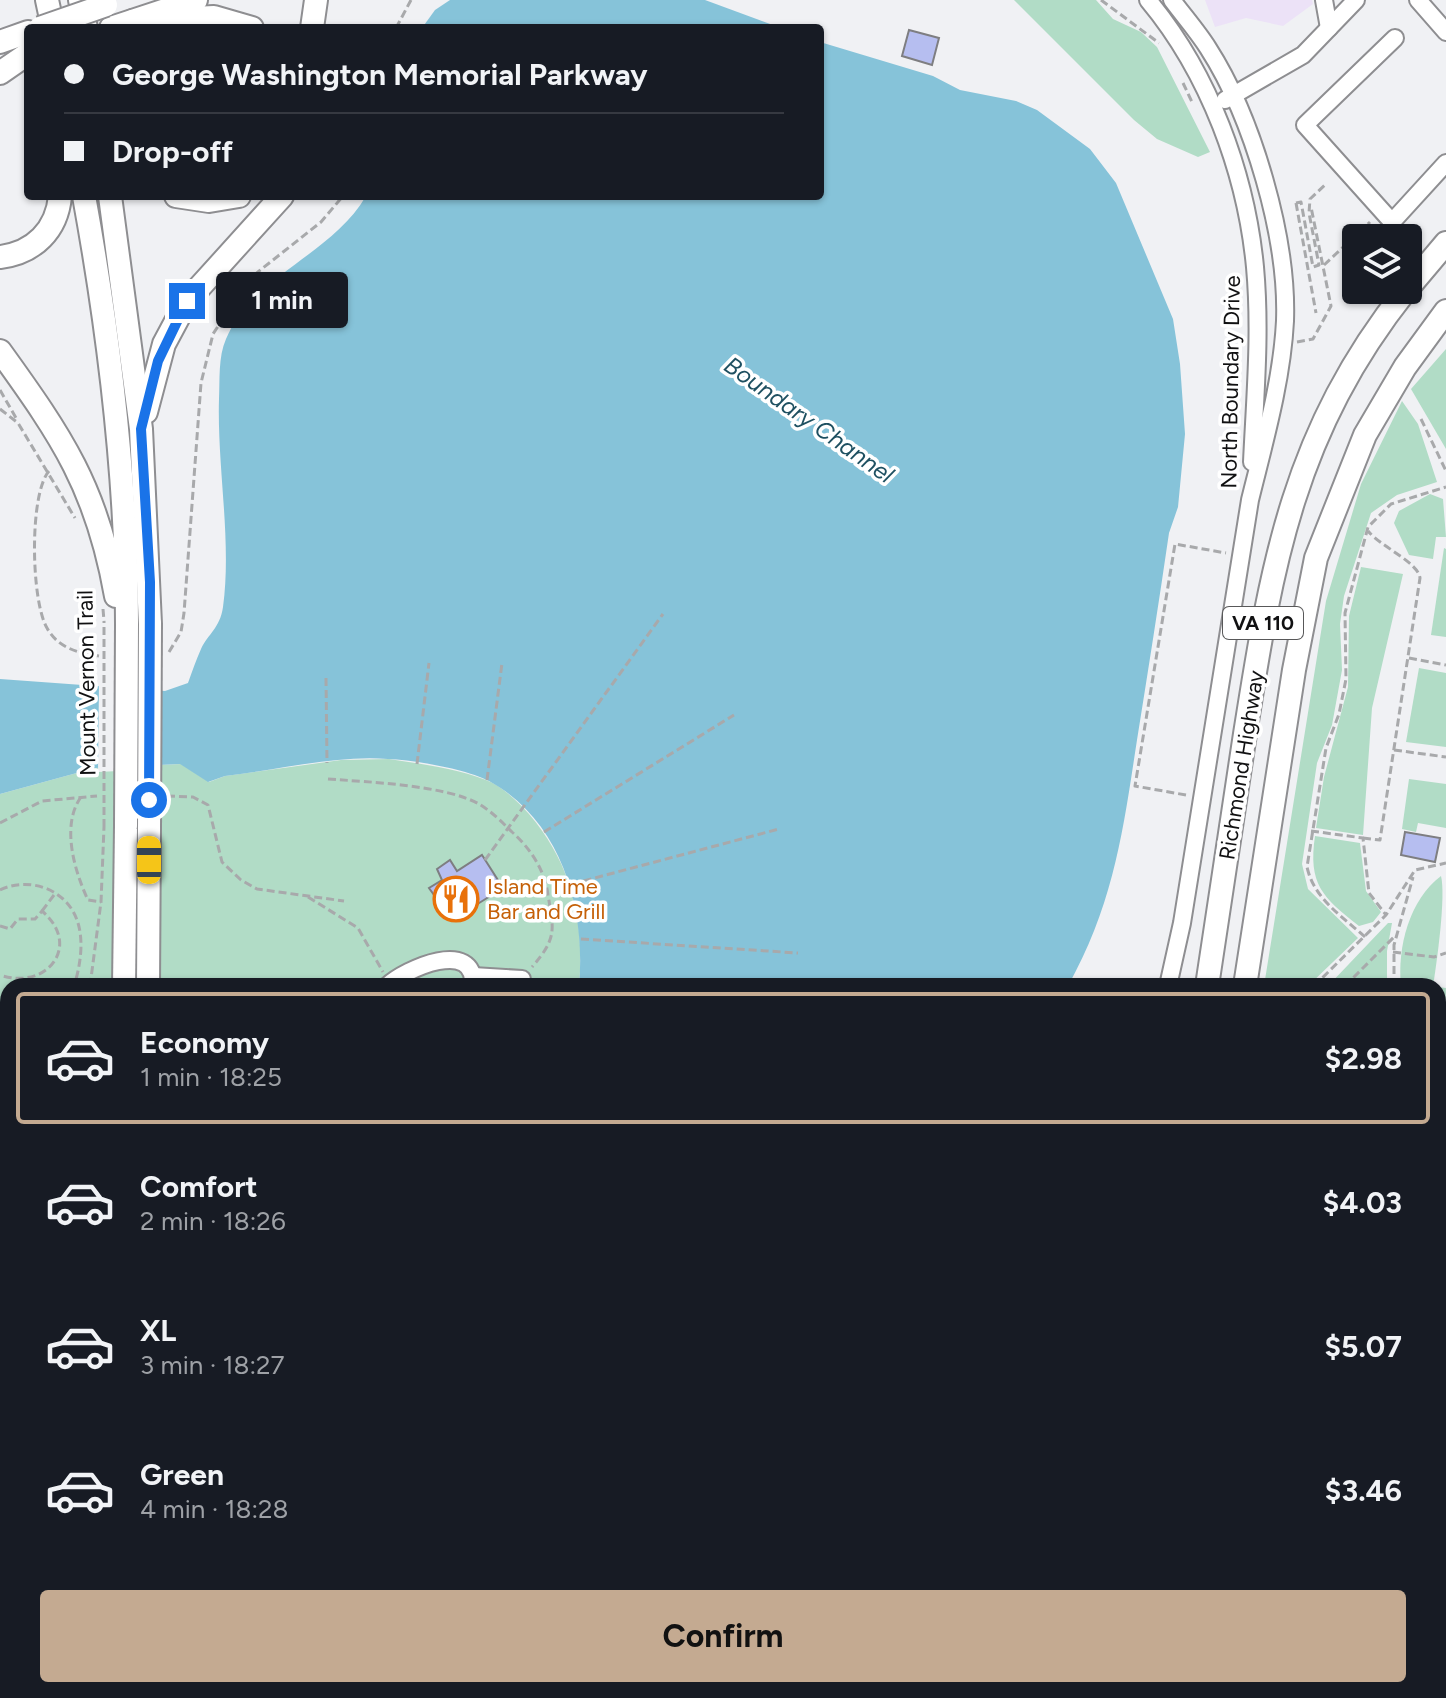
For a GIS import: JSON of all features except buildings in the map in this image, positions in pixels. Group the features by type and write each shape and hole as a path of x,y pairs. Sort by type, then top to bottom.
{"highway":[{"path":"47,0 52,24"},
{"path":"80,0 85,24"},
{"path":"124,24 196,0"},
{"path":"313,24 316,0"},
{"path":"62,24 112,2"},
{"path":"133,21 214,17 238,24"},
{"path":"0,62 24,41"},
{"path":"0,73 24,41"},
{"path":"0,257 23,251 42,238 54,221 59,200"},
{"path":"85,200 119,431 115,622 138,828 147,978"},
{"path":"111,200 141,429 150,624 138,828 125,978"},
{"path":"141,429 158,361 178,314 207,274 278,200"},
{"name":"Richmond Highway","path":"1422,271 1446,243"},
{"name":"Richmond Highway","path":"1208,978 1263,621 1284,522 1302,468 1334,398 1397,304"},
{"name":"Richmond Highway","path":"1246,978 1294,670 1320,547 1365,435 1405,367 1446,311"},
{"path":"0,351 56,429 77,465 98,519 117,604 115,622"}],"street":[{"name":"North Boundary Drive","path":"1148,0 1188,56 1205,110 1243,202 1255,268 1257,344 1250,500"},
{"name":"North Boundary Drive","path":"1170,978 1182,923 1250,500 1283,343 1284,291 1263,181 1232,96 1208,47 1172,0"},
{"path":"1324,0 1329,28"},
{"path":"1205,110 1296,60 1329,28 1342,7 1356,0"},
{"path":"1418,0 1446,32"},
{"path":"1395,38 1305,125 1392,222 1446,163"},
{"path":"400,978 424,964 454,959 466,965 472,978"}],"path":[{"path":"398,24 411,0"},
{"path":"1101,0 1111,11 1153,36 1166,52"},
{"path":"1179,76 1205,110"},
{"path":"1297,342 1313,339 1331,306 1310,199 1326,184"},
{"path":"165,656 175,647 184,613 201,383 213,334 249,279 321,222 340,200"},
{"path":"1311,207 1309,213 1319,265 1313,267 1301,202 1296,203 1316,313"},
{"path":"1324,265 1342,248"},
{"path":"0,390 81,528"},
{"path":"0,409 18,423"},
{"path":"1421,419 1446,471"},
{"path":"49,471 37,496 40,613 47,628 66,648 99,656"},
{"path":"1365,937 1321,899 1310,881 1307,867 1326,748 1339,714 1346,679 1345,613 1367,530 1391,504 1446,487"},
{"path":"1311,831 1380,840 1409,658 1419,571 1389,551 1367,530"},
{"path":"1185,795 1135,786 1175,544 1226,553"},
{"name":"Mount Vernon Trail","path":"91,978 101,902 115,622 103,607"},
{"path":"485,860 663,614"},
{"path":"1409,658 1446,665"},
{"path":"417,764 429,663"},
{"path":"487,780 502,663"},
{"path":"326,678 327,763"},
{"path":"544,832 734,715"},
{"path":"1394,750 1446,757"},
{"path":"328,779 415,786 478,803 529,848 547,886 554,935 548,949 525,978"},
{"path":"0,823 42,801 97,796"},
{"path":"163,796 193,797 208,805 222,862 241,880 257,889 344,901"},
{"path":"81,797 69,817 71,840 88,900 101,902"},
{"path":"572,884 779,829"},
{"path":"1363,838 1369,893 1386,915"},
{"path":"1322,978 1386,915 1415,870 1446,863"},
{"path":"1394,978 1395,936 1415,870"},
{"path":"0,890 15,884 35,884 56,894 74,913 78,923 80,958 76,978"},
{"path":"0,926 10,929 18,919 35,919 56,894"},
{"path":"305,896 358,928 384,978"},
{"path":"0,975 31,978 43,973 55,960 59,934 51,919 42,911"},
{"path":"1353,978 1395,936"},
{"path":"581,939 798,953"},
{"path":"1393,952 1434,957 1446,953"}],"shaded area":[{"path":"1205,0 1312,0 1313,4 1283,26 1246,18 1215,27"}],"green space":[{"path":"1014,0 1096,0 1113,19 1141,32 1157,47 1210,152 1198,157 1157,139 1134,120"},
{"path":"1446,349 1446,449 1411,389"},
{"path":"1402,401 1418,424 1437,482 1397,495 1371,513 1344,596 1340,624 1342,670 1332,725 1317,763 1302,864 1308,889 1358,938 1316,978 1265,978 1326,601 1361,484"},
{"path":"1430,494 1443,499 1446,537 1436,537 1433,559 1409,555 1394,523 1399,511"},
{"path":"1446,549 1446,637 1431,635"},
{"path":"1361,567 1403,574 1372,708 1363,835 1316,828 1324,777 1348,687 1349,616"},
{"path":"1419,668 1446,673 1446,747 1406,742"},
{"path":"389,759 451,769 486,780 514,799 544,833 565,874 577,917 579,978 0,978 0,794 95,768 181,764 209,782 225,776 341,760"},
{"path":"1409,779 1446,784 1446,828 1418,823 1416,832 1402,829"},
{"path":"1315,836 1360,843 1366,891 1381,912 1373,922 1359,926 1320,888 1314,866"},
{"path":"1441,876 1442,913 1434,978 1400,978 1403,941 1413,911"},
{"path":"1388,923 1392,923 1387,951 1387,978 1336,978"}],"water":[{"path":"450,0 705,0 770,24 425,24 435,10"},
{"name":"Boundary Channel","path":"824,43 933,76 960,90 1016,101 1037,110 1090,149 1116,183 1173,319 1185,434 1178,507 1169,533 1127,805 1106,896 1072,978 579,978 578,927 573,898 564,870 535,819 514,798 489,781 425,763 348,759 225,776 208,782 180,764 95,768 0,794 0,679 165,691 188,683 201,649 217,626 223,607 226,556 219,425 220,376 226,339 238,317 254,298 334,234 363,200 824,200"}],"pier":[{"path":"99,683 159,686 159,769 98,772"}],"place":[{"name":"Island Time Bar and Grill","path":"456,899"}],"route":[{"path":"149,800 150,582 141,429 158,361 170,329 187,301"}]}
